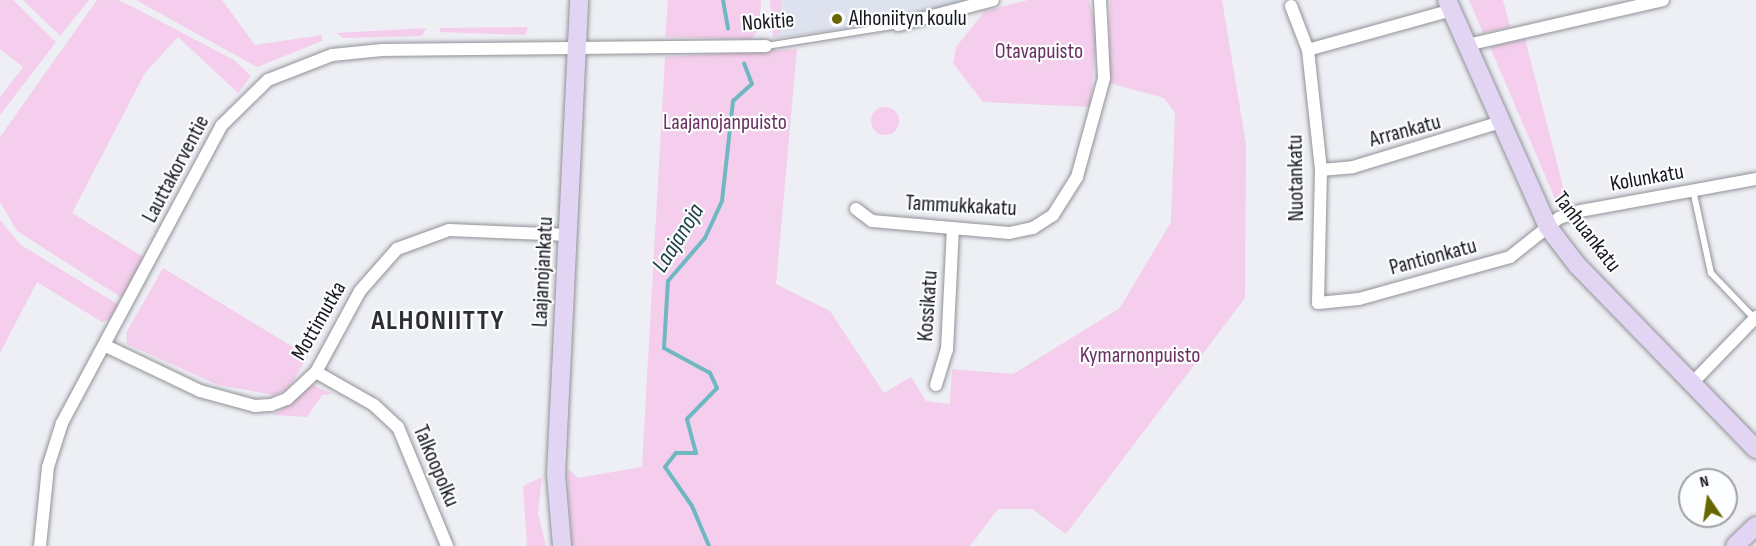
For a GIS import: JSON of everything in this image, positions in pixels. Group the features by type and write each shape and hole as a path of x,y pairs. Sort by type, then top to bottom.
{"street":[{"name":"Laajanojankatu","path":"562,546 556,474 579,0"},
{"name":"Nokitie","path":"898,25 993,0"},
{"name":"Tammukkakatu","path":"856,209 872,221 953,229 1020,232 1044,223 1064,201 1077,177 1104,78 1106,40 1100,0"},
{"path":"1467,45 1643,2 1664,0"},
{"path":"1308,50 1450,5"},
{"name":"Tanhuankatu","path":"1450,5 1498,123 1548,227 1577,265 1695,380 1756,448"},
{"name":"Nuotankatu","path":"1291,6 1308,50 1321,170 1318,303"},
{"name":"Nokitie","path":"578,47 766,46"},
{"name":"Lauttakorventie","path":"40,546 47,476 62,425 221,126 268,80 332,55 578,47"},
{"name":"Arrankatu","path":"1321,170 1353,167 1498,123"},
{"name":"Kolunkatu","path":"1548,227 1580,211 1756,179"},
{"name":"Pantionkatu","path":"1318,303 1359,299 1489,264 1510,257 1548,227"},
{"name":"Kossikatu","path":"936,385 947,350 953,229"},
{"name":"Mottimutka","path":"106,346 200,391 255,406 287,399 316,372 355,300 375,269 397,249 449,230 569,235"},
{"path":"1695,380 1755,317"},
{"name":"Talkoopolku","path":"316,372 374,405 398,427 447,546"},
{"path":"1737,546 1756,526"}],"lane":[{"name":"Nokitie","path":"766,46 898,25"},
{"path":"1693,190 1711,273 1755,317"}],"shaded area":[{"name":"Alhoniityn koulu","path":"781,0 968,0 878,23 773,39 782,30"}],"green space":[{"path":"0,0 13,0 56,42 0,115 0,97 23,67 0,49"},
{"path":"23,0 89,0 60,36"},
{"path":"97,0 118,0 135,8 234,60 251,76 238,93 178,37 145,73 72,213 145,258 122,298 17,231 0,202 0,137"},
{"path":"136,0 222,0 255,45 322,35 322,41 257,67"},
{"path":"668,0 761,0 759,30 751,39 665,37"},
{"path":"770,0 781,0 782,30 773,39"},
{"name":"Otavapuisto","path":"1028,0 1089,0 1097,32 1090,107 983,102 953,63 956,47 985,11"},
{"path":"1110,0 1222,0 1246,144 1245,298 1066,534 1032,509 998,509 970,546 572,546 567,468 578,478 642,467 665,57 797,49 776,284 830,311 884,393 911,377 926,401 950,404 952,369 1013,374 1120,308 1171,222 1175,113 1164,98 1109,83"},
{"path":"1469,0 1503,0 1510,27 1483,33"},
{"path":"528,27 525,35 440,32 440,28"},
{"path":"426,28 422,36 343,38 336,33"},
{"path":"1525,39 1568,206 1559,208 1490,47"},
{"path":"885,107 895,111 899,121 895,131 885,135 875,131 871,121 875,111"},
{"path":"0,220 21,245 119,305 110,319 102,322 37,282 0,353"},
{"path":"163,268 308,356 289,388 274,395 218,385 127,344 126,333"},
{"path":"313,385 333,394 322,395 307,417 273,415"},
{"path":"542,477 538,513 546,546 527,546 523,486"}],"waterway":[{"name":"Laajanoja","path":"723,0 728,29"},
{"name":"Laajanoja","path":"709,546 692,506 665,467 676,453 696,453 687,419 717,388 710,373 664,348 668,281 705,238 722,201 733,101 752,84 744,63"}],"place":[{"name":"Alhoniityn koulu","path":"837,19"}],"district":[{"name":"ALHONIITTY","path":"438,321"}],"park label":[{"name":"Laajanojanpuisto","path":"725,123"},
{"name":"Kymarnonpuisto","path":"1140,356"}]}
